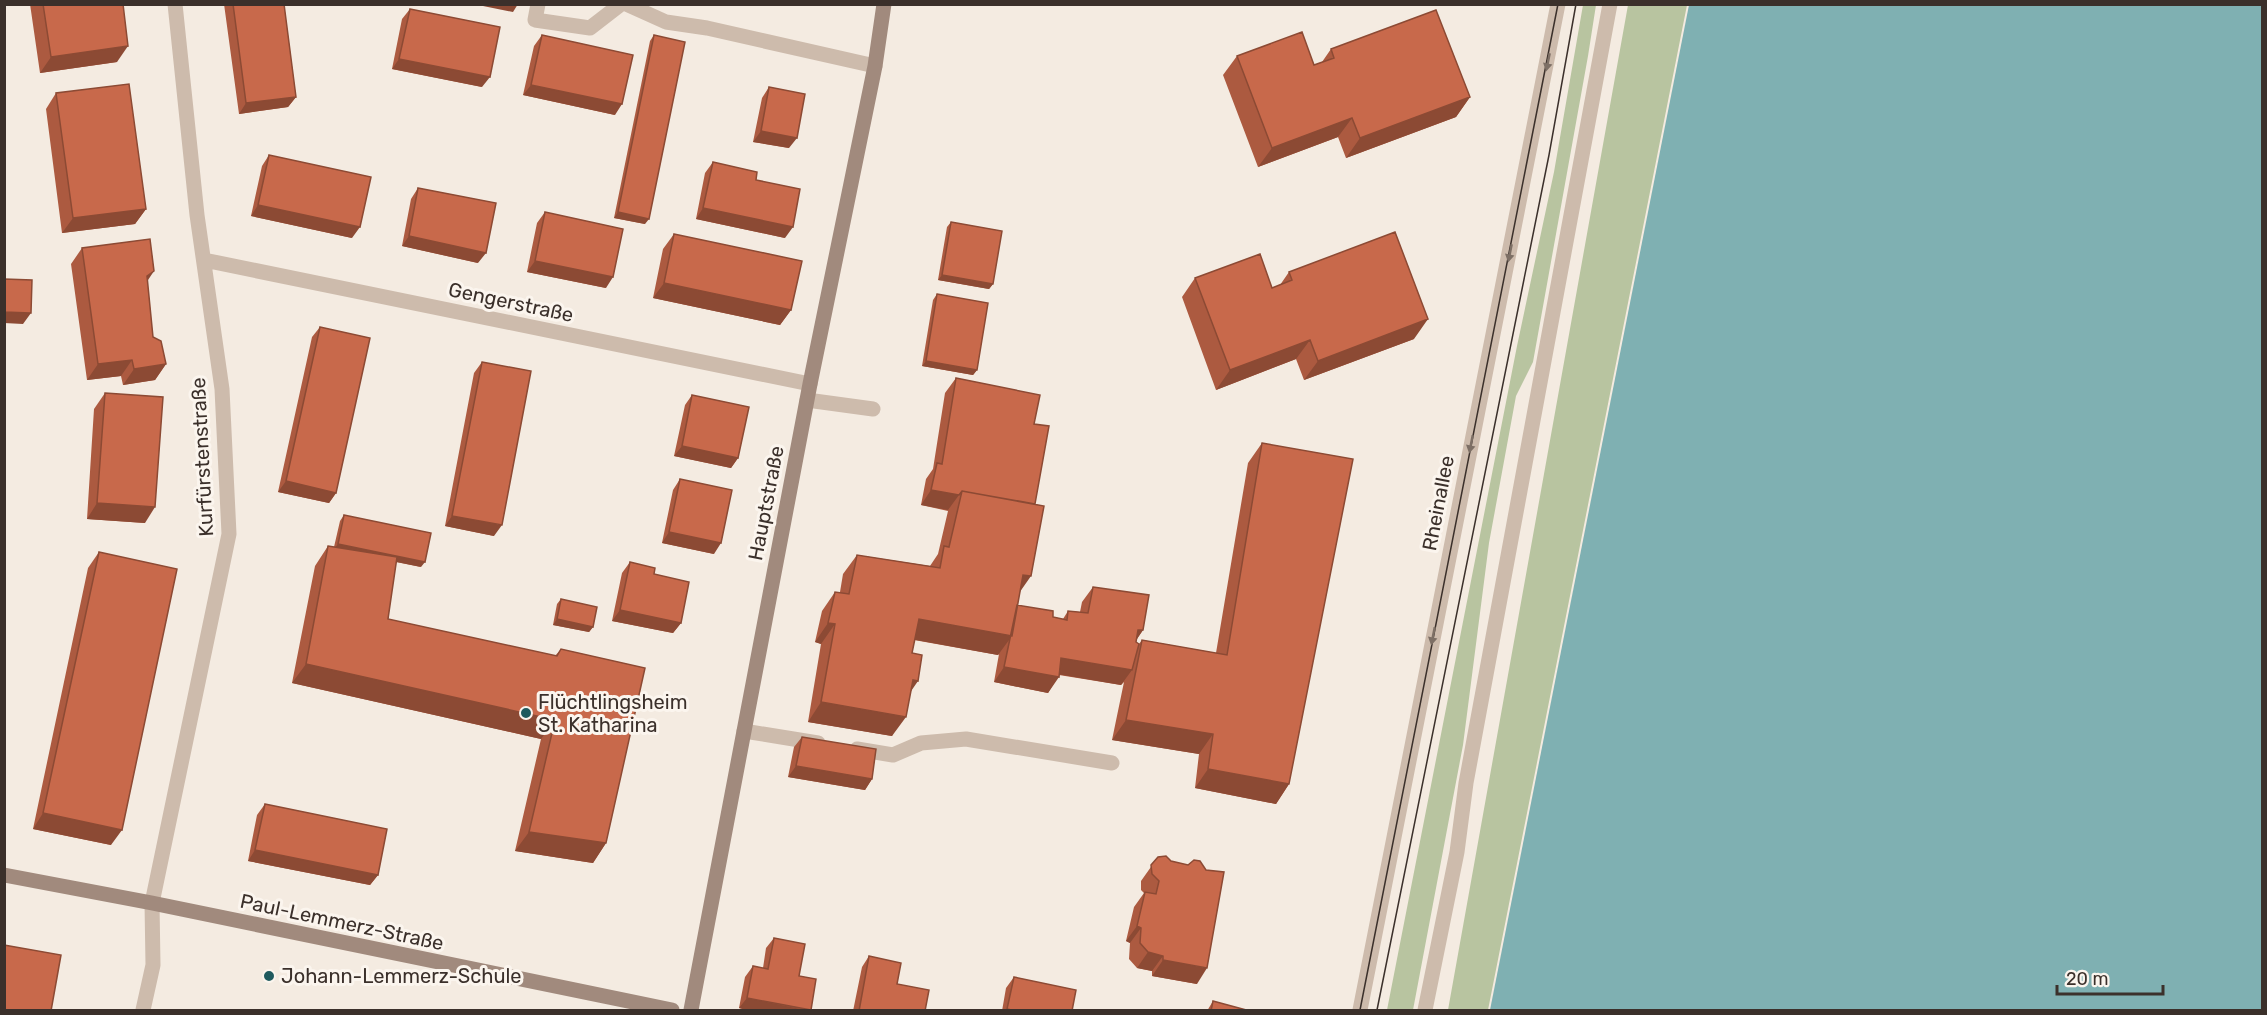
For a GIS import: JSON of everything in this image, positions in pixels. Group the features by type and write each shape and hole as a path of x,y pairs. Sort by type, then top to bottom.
{"main road":[{"name":"Hauptstraße","path":"691,1011 808,392 875,66 884,4"},
{"name":"Paul-Lemmerz-Straße","path":"4,875 152,903 672,1011"}],"street":[{"name":"Kurfürstenstraße","path":"143,1011 153,965 152,903 229,534 222,389 204,260 175,4"},
{"path":"538,4 535,20 591,28 621,4"},
{"path":"626,4 666,22 707,28 875,66"},
{"name":"Rheinallee","path":"1360,1011 1558,4"},
{"path":"1425,1011 1457,852 1468,772 1610,4"},
{"name":"Gengerstraße","path":"204,260 808,392 873,409"},
{"path":"744,731 893,755 921,743 966,739 1112,763"}],"green space":[{"path":"1583,5 1596,5 1588,56 1533,362 1516,396 1489,543 1463,745 1413,1010 1387,1010 1517,346 1554,172"},
{"path":"1628,5 1687,5 1488,1010 1448,1010"}],"water":[{"path":"1689,5 2262,5 2262,1010 1490,1010"}],"building":[{"path":"43,4 123,4 128,46 51,57"},
{"path":"233,4 284,4 296,97 246,103"},
{"path":"410,9 500,27 490,77 399,59"},
{"path":"1436,10 1470,97 1360,138 1352,118 1272,148 1237,56 1302,32 1314,65 1334,58 1331,49"},
{"path":"542,35 633,55 622,104 531,85"},
{"path":"654,35 685,42 649,219 618,212"},
{"path":"129,84 146,209 73,218 56,93"},
{"path":"769,87 805,94 797,138 761,131"},
{"path":"269,155 371,177 360,227 258,205"},
{"path":"713,162 757,172 756,180 800,189 793,227 703,208"},
{"path":"418,188 496,203 486,253 409,236"},
{"path":"545,212 623,229 613,277 535,261"},
{"path":"951,222 1002,231 993,284 942,275"},
{"path":"1395,232 1428,319 1318,361 1310,340 1230,370 1195,278 1260,254 1272,288 1292,280 1289,272"},
{"path":"674,234 802,261 791,310 664,283"},
{"path":"150,239 154,271 147,276 153,337 161,341 166,364 134,369 132,360 98,364 82,248"},
{"path":"4,279 32,280 31,313 4,312"},
{"path":"937,294 988,303 977,370 926,361"},
{"path":"320,327 370,338 336,493 286,481"},
{"path":"482,362 531,371 502,525 452,516"},
{"path":"956,378 1040,395 1034,424 1049,426 1035,504 962,491 959,495 931,490 937,463 942,464"},
{"path":"105,393 163,397 155,507 97,503"},
{"path":"692,395 749,407 738,458 682,446"},
{"path":"1262,443 1353,459 1289,784 1208,769 1213,734 1126,720 1142,640 1227,655"},
{"path":"680,479 732,490 721,543 669,532"},
{"path":"962,491 1044,506 1031,576 1023,575 1012,636 919,619 912,653 922,655 918,681 913,680 906,717 821,702 835,624 828,623 835,592 849,594 857,555 940,568 944,546 949,547"},
{"path":"344,515 431,533 425,562 338,544"},
{"name":"Flüchtlingsheim St. Katharina","path":"328,546 397,557 388,619 557,656 561,649 645,668 606,843 529,832 555,720 306,664"},
{"path":"99,552 177,569 122,830 43,813"},
{"path":"630,562 655,568 654,574 689,582 681,623 620,610"},
{"path":"1093,587 1149,595 1143,630 1138,630 1136,642 1139,644 1132,670 1061,658 1059,677 1004,667 1017,605 1053,611 1053,617 1067,620 1068,611 1088,613"},
{"path":"561,599 597,607 593,627 557,619"},
{"path":"802,737 876,749 872,779 796,766"},
{"path":"265,804 387,829 378,875 255,850"},
{"path":"1166,856 1171,861 1188,865 1194,860 1200,861 1206,870 1224,872 1207,968 1163,960 1163,956 1148,952 1140,943 1141,928 1137,926 1145,892 1156,894 1159,881 1152,874 1151,865 1158,857"},
{"path":"774,938 805,944 799,976 816,979 811,1010 747,998 753,966 768,969"},
{"path":"4,945 61,955 51,1011 4,1011"},
{"path":"869,956 901,963 897,984 929,990 925,1011 859,1011"},
{"path":"1014,977 1076,990 1072,1011 1007,1009"},
{"path":"1213,1001 1250,1011 1211,1011"}],"tram line":[{"path":"1360,1010 1558,4"},
{"path":"1377,1010 1549,155 1576,4"}],"place":[{"name":"Flüchtlingsheim St. Katharina","path":"526,713"},
{"name":"Johann-Lemmerz-Schule","path":"269,976"}]}
